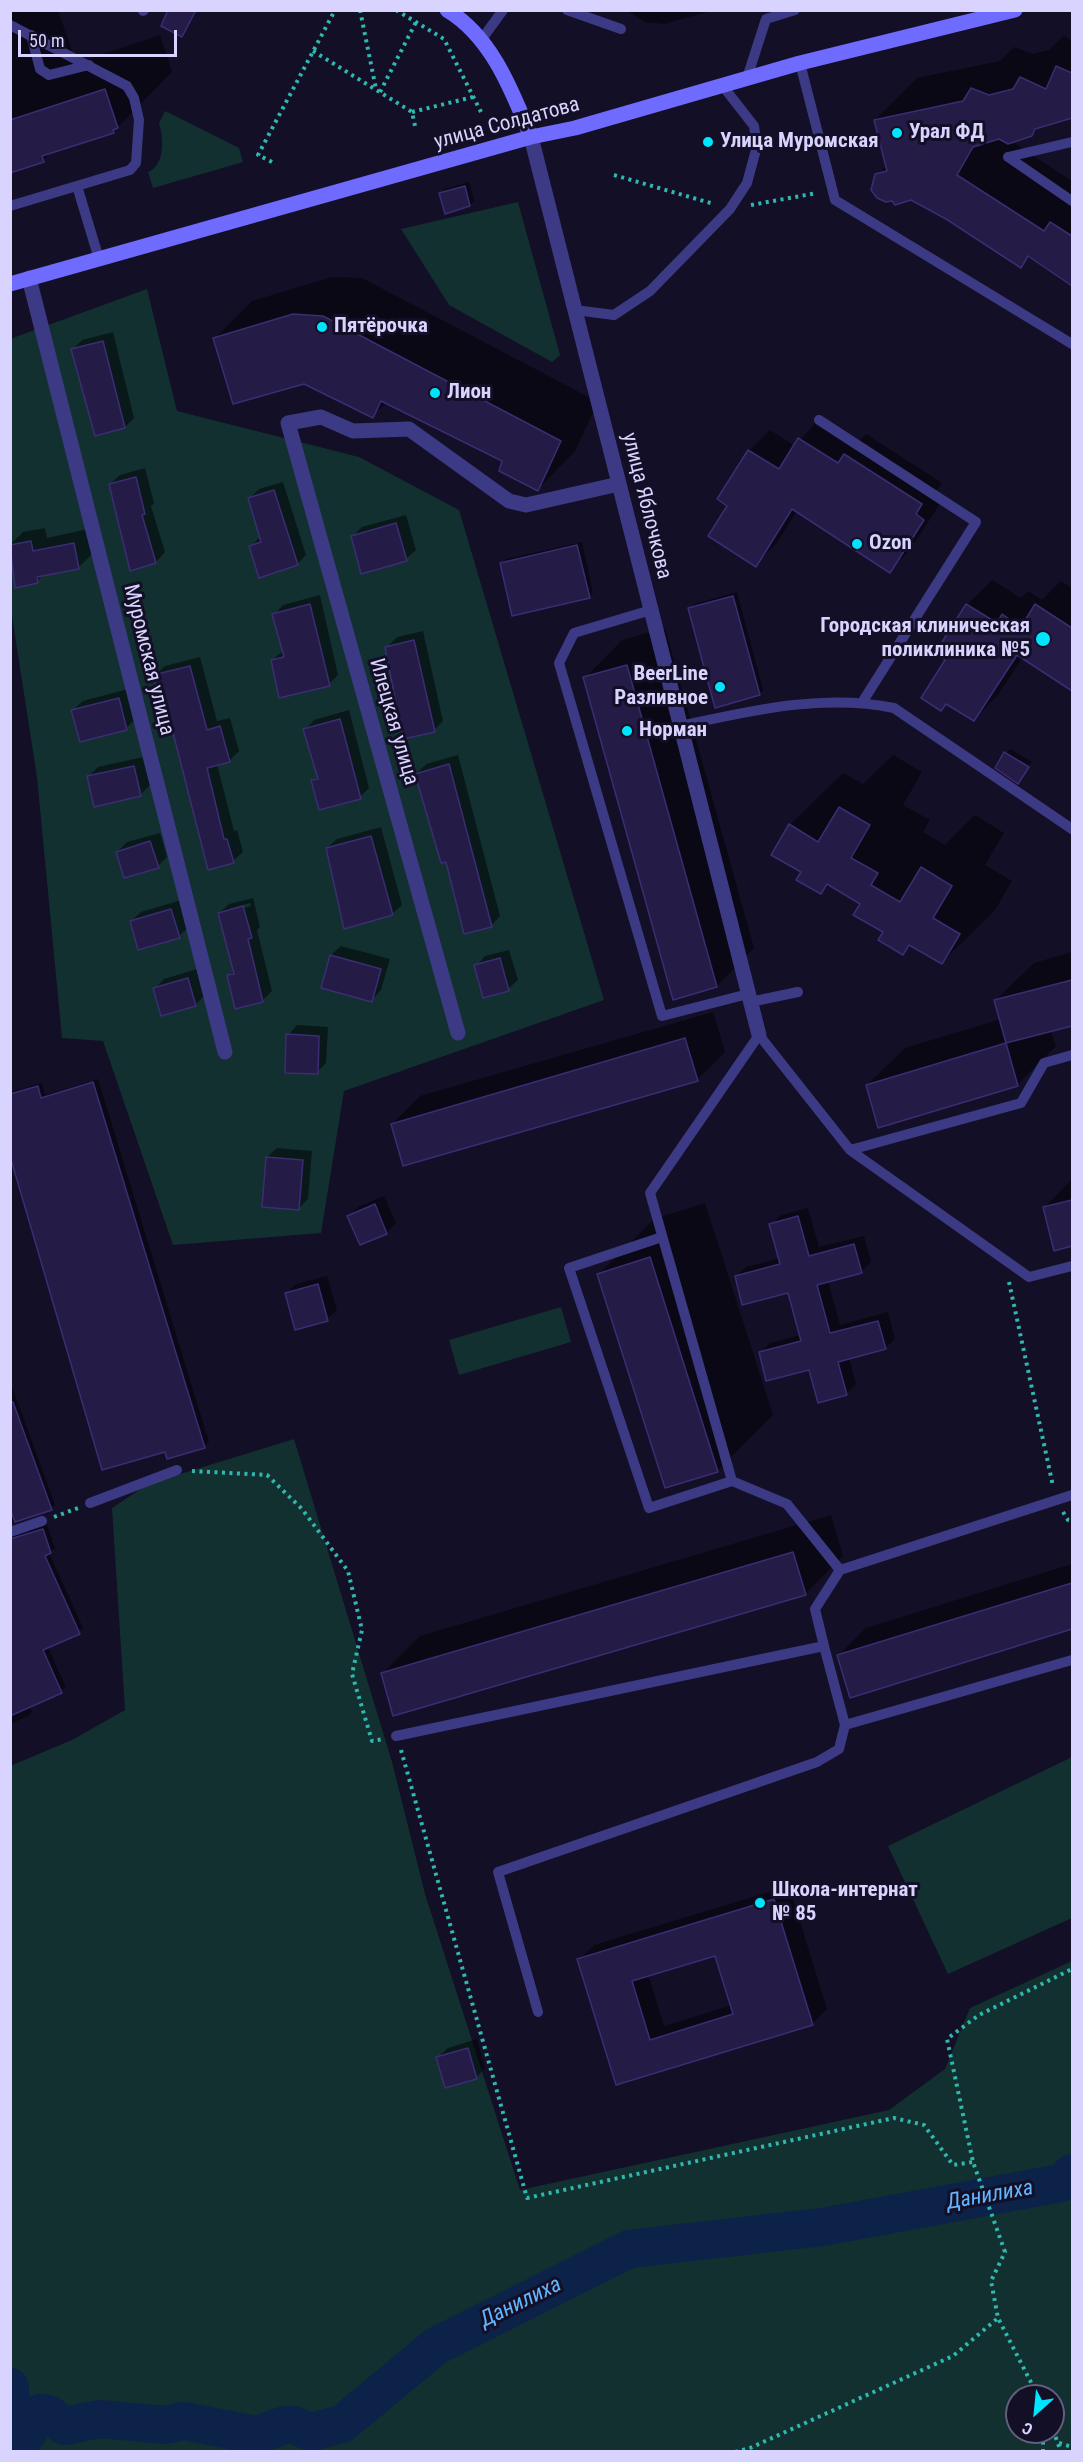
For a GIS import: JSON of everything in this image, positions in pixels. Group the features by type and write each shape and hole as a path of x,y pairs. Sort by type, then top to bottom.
{"main road":[{"name":"улица Яблочкова","path":"447,10 482,39 505,79 531,137"},
{"name":"улица Солдатова","path":"10,284 800,63 1015,10"}],"street":[{"name":"улица Яблочкова","path":"531,137 759,1035"},
{"name":"Муромская улица","path":"29,278 225,1052"},
{"name":"Илецкая улица","path":"458,1033 288,423 321,417 353,431 408,429 508,501 526,505 619,484"}],"lane":[{"path":"482,39 503,10"},
{"path":"567,10 621,28"},
{"path":"747,78 766,19 795,10"},
{"path":"10,25 89,64 127,86 134,98 139,120 135,163 130,170 10,206"},
{"path":"31,35 40,69 49,75 89,64"},
{"path":"800,63 835,200 1072,344"},
{"path":"575,310 614,315 650,291 730,209 747,183 757,146 754,126 722,85"},
{"path":"1072,142 1008,158 1072,201"},
{"path":"77,186 99,259"},
{"path":"819,420 976,522 862,701"},
{"path":"651,610 574,633 559,663 662,1016 749,998 798,992"},
{"path":"680,726 767,707 862,701 894,708 1072,829"},
{"path":"732,1481 650,1194 759,1035 850,1150 1029,1277 1072,1266"},
{"path":"850,1150 1021,1103 1044,1063 1072,1055"},
{"path":"662,1237 569,1268 649,1508 732,1481 787,1504 840,1570"},
{"path":"90,1503 177,1470"},
{"path":"538,2012 498,1872 817,1762 839,1749 845,1725 815,1609 840,1570 1072,1495"},
{"path":"10,1532 42,1521"},
{"path":"396,1736 824,1646"},
{"path":"845,1725 1072,1660"}],"path":[{"path":"272,162 258,155 335,10"},
{"path":"360,10 378,91"},
{"path":"396,10 444,39 481,112"},
{"path":"378,91 416,22"},
{"path":"313,51 412,112 473,97"},
{"path":"412,112 415,126"},
{"path":"1005,1261 1051,1477"},
{"path":"177,1470 267,1475 302,1509 348,1571 362,1630 352,1674 372,1741 396,1736 527,2198 894,2118 924,2125 954,2165 973,2162"},
{"path":"42,1521 90,1503"},
{"path":"1032,2384 998,2318 991,2281 1005,2252 973,2162 946,2039 979,2015 1072,1969"},
{"path":"735,2451 750,2448 953,2356 998,2318"}],"green space":[{"path":"165,111 239,148 243,162 153,188 148,172 158,163 162,150 159,123"},
{"path":"518,202 560,355 552,362 449,305 401,229"},
{"path":"147,289 177,411 359,457 459,510 604,1000 344,1091 321,1233 173,1245 103,1041 62,1038 37,777 11,610 10,339"},
{"path":"561,1307 571,1342 459,1375 449,1340"},
{"path":"294,1439 392,1762 425,1894 520,2190 889,2110 945,2069 970,2008 1072,1961 1072,2451 11,2451 10,1766 72,1740 125,1710 112,1508 148,1484"},
{"path":"1072,1757 1072,1918 948,1974 888,1846"}],"building":[{"path":"168,10 196,10 182,37 161,26"},
{"path":"1056,66 1072,73 1072,118 1035,129 1032,136 1008,144 999,139 973,147 957,175 1044,231 1050,222 1072,236 1072,286 1028,256 1021,268 946,219 911,200 895,205 892,201 886,202 877,198 871,190 875,174 887,171 874,120 963,101 971,88 989,95 1013,89 1020,77 1046,89"},
{"path":"105,89 118,128 113,130 114,133 42,156 44,162 10,173 10,120"},
{"path":"465,186 470,206 445,214 439,193"},
{"path":"293,314 323,316 561,441 538,491 499,471 502,461 381,401 373,418 304,384 233,404 213,338"},
{"path":"103,341 125,428 95,436 71,349"},
{"path":"798,438 838,463 844,454 922,504 916,514 924,520 890,573 792,509 756,567 708,536 727,506 717,499 748,450 779,469"},
{"path":"136,477 145,514 142,515 156,563 130,571 109,484"},
{"path":"274,490 298,565 259,578 249,546 261,542 248,498"},
{"path":"396,523 407,561 361,574 351,536"},
{"path":"31,541 33,551 74,543 79,569 37,577 38,583 15,588 10,545"},
{"path":"577,545 590,598 512,616 500,563"},
{"path":"733,596 760,695 715,708 688,608"},
{"path":"310,604 330,686 279,698 271,660 284,657 272,614"},
{"path":"966,604 997,623 1002,614 1021,627 1035,604 1072,628 1072,691 1017,655 974,721 946,704 941,711 921,698 945,660 935,653"},
{"path":"414,640 435,732 403,739 385,647"},
{"path":"627,665 717,987 673,1000 583,677"},
{"path":"190,666 207,730 220,726 230,762 207,768 224,839 227,839 234,863 208,870 168,713 164,715 153,675"},
{"path":"119,698 127,730 80,742 71,710"},
{"path":"340,719 361,799 319,810 311,780 318,779 303,729"},
{"path":"1004,752 1029,767 1018,784 995,768"},
{"path":"449,764 492,927 464,934 446,862 441,863 415,774"},
{"path":"134,766 141,796 94,807 87,776"},
{"path":"839,807 870,825 851,858 878,873 871,885 900,902 921,867 952,886 933,918 960,934 942,964 909,945 903,955 878,940 883,932 853,915 860,904 827,884 821,894 796,880 801,872 771,855 789,824 818,842"},
{"path":"371,836 393,915 344,929 326,848"},
{"path":"150,841 159,868 124,878 116,852"},
{"path":"243,906 252,938 248,939 263,1002 235,1009 227,975 234,974 218,913"},
{"path":"171,909 180,938 138,950 130,921"},
{"path":"330,955 381,969 372,1002 321,988"},
{"path":"500,958 509,991 483,998 474,965"},
{"path":"188,978 196,1006 161,1016 153,988"},
{"path":"1072,980 1072,1026 1006,1043 994,1000"},
{"path":"286,1034 319,1036 318,1074 285,1073"},
{"path":"685,1038 698,1081 403,1166 391,1124"},
{"path":"1006,1043 1018,1086 878,1128 866,1085"},
{"path":"93,1082 205,1448 167,1459 165,1452 102,1470 10,1156 10,1094 38,1086 41,1098"},
{"path":"266,1157 303,1160 299,1210 262,1207"},
{"path":"1072,1200 1072,1246 1054,1251 1043,1207"},
{"path":"375,1204 387,1234 360,1245 347,1216"},
{"path":"798,1216 809,1256 854,1244 862,1273 817,1285 830,1333 878,1321 886,1349 838,1362 847,1395 818,1403 809,1370 766,1381 759,1352 801,1341 788,1293 742,1305 735,1276 780,1264 769,1224"},
{"path":"650,1257 718,1472 665,1488 597,1274"},
{"path":"318,1284 328,1321 295,1330 285,1293"},
{"path":"13,1402 52,1510 15,1522 10,1509 10,1403"},
{"path":"43,1529 51,1553 45,1556 80,1634 43,1650 62,1693 10,1716 10,1539"},
{"path":"793,1552 806,1595 393,1716 381,1673"},
{"path":"1072,1583 1072,1629 850,1698 837,1655"},
{"path":"774,1899 813,2025 616,2085 577,1959","holes":["715,1956 733,2014 650,2040 632,1981"]},
{"path":"468,2048 477,2079 445,2088 436,2057"}],"waterway":[{"name":"Данилиха","path":"10,2440 22,2439 40,2413 49,2414 64,2426 100,2419 164,2425 184,2421 256,2435 285,2425 294,2425 311,2432 342,2424 436,2346 629,2249 822,2227 1061,2183 1072,2173"},
{"name":"Данилиха","path":"10,2387 10,2404"}],"place":[{"name":"Урал ФД","path":"897,133"},
{"name":"Улица Муромская","path":"708,142"},
{"name":"Пятёрочка","path":"322,327"},
{"name":"Лион","path":"435,393"},
{"name":"Ozon","path":"857,544"},
{"name":"Городская клиническая поликлиника №5","path":"1043,639"},
{"name":"BeerLine Разливное","path":"720,687"},
{"name":"Норман","path":"627,731"},
{"name":"Школа-интернат № 85","path":"760,1903"}]}
